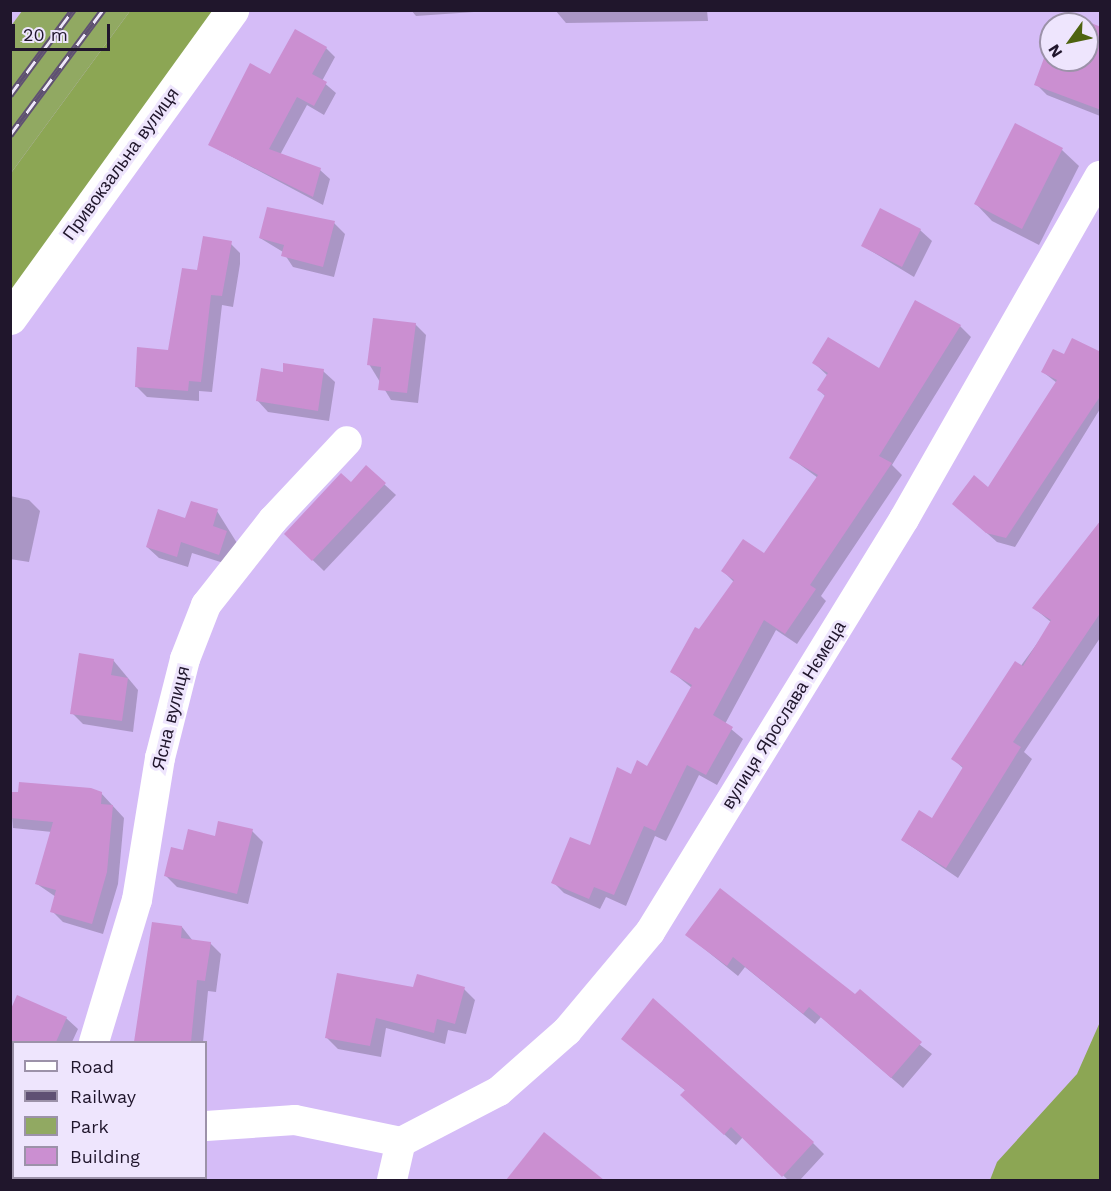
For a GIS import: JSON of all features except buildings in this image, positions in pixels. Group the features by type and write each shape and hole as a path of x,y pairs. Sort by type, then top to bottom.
{"street":[{"name":"Привокзальна вулиця","path":"10,318 232,10"},
{"name":"вулиця Ярослава Нємеца","path":"401,1142 499,1091 567,1031 650,932 904,519 1101,176"},
{"name":"Ясна вулиця","path":"94,1041 137,900 174,703 206,605 273,520 347,441"},
{"path":"207,1126 295,1120 401,1142 392,1180"}],"green space":[{"path":"22,11 130,11 11,173 11,26"},
{"path":"130,11 232,11 11,318 11,173"},
{"path":"1100,1022 1100,1180 990,1180 997,1162 1077,1074"}],"railway":[{"path":"10,95 73,10"},
{"path":"10,135 103,10"}]}
